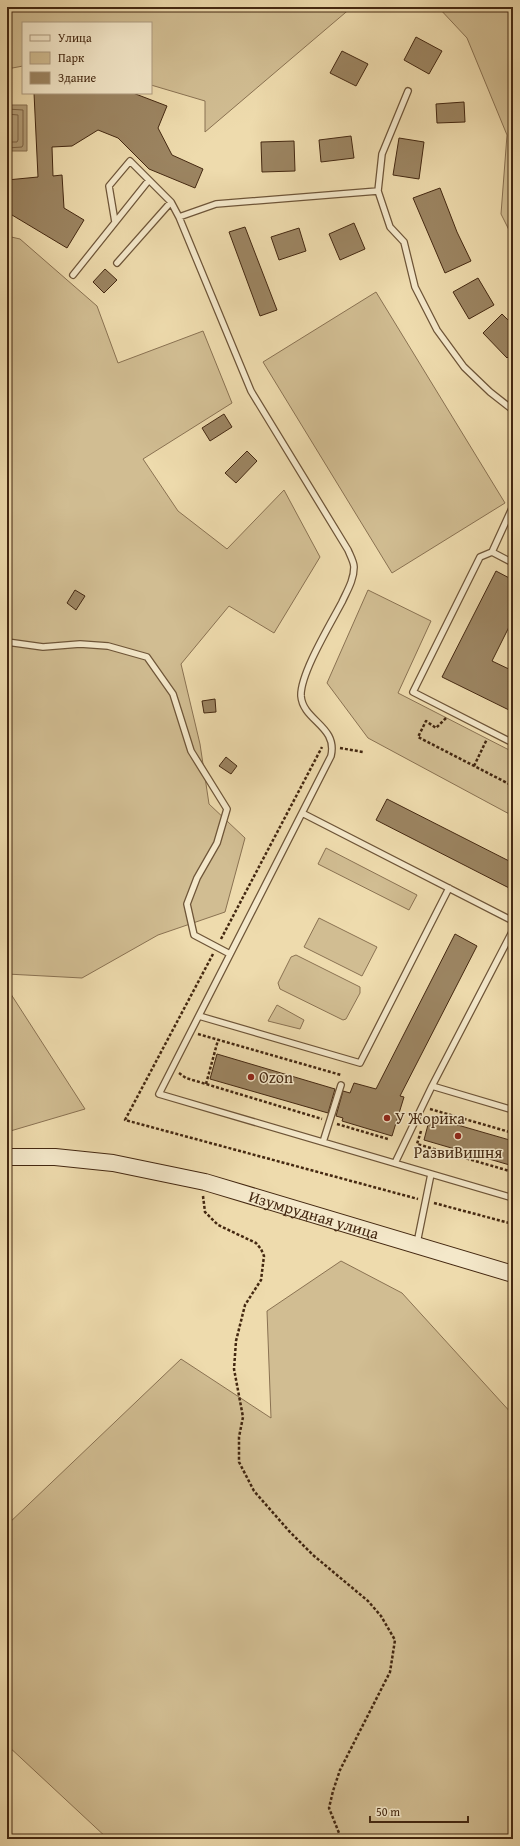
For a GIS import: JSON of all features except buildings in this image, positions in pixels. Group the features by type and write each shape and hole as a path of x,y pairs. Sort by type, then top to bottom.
{"street":[{"name":"Изумрудная улица","path":"7,1157 55,1157 113,1163 205,1182 513,1274"}],"lane":[{"path":"408,91 382,154 378,191 390,227 404,242 415,287 437,330 464,367 490,392 513,410"},
{"path":"115,222 109,186 130,161 171,202 179,217 251,391 348,550 354,567 350,584 303,679 301,697 304,707 330,736 333,747 331,756 159,1094 513,1198"},
{"path":"73,275 149,180"},
{"path":"179,217 216,204 378,191"},
{"path":"117,263 171,202"},
{"path":"513,506 492,552 480,557 413,692 513,743"},
{"path":"492,552 513,563"},
{"path":"7,642 43,647 80,644 108,646 147,657 173,694 191,751 227,809 217,843 197,878 187,904 194,935 230,954"},
{"path":"302,813 513,921"},
{"path":"199,1016 360,1063 449,888"},
{"path":"395,1163 432,1086 513,930"},
{"path":"324,1142 341,1085"},
{"path":"432,1086 513,1110"},
{"path":"417,1246 427,1201 431,1174"}],"path":[{"path":"446,717 436,728 426,721 418,737 513,786"},
{"path":"474,766 491,732"},
{"path":"195,1036 198,1034 341,1075"},
{"path":"206,1084 218,1040"},
{"path":"177,1067 179,1073 186,1078 388,1139"},
{"path":"427,1116 429,1109 513,1133"},
{"path":"125,1120 513,1224"},
{"path":"422,1130 417,1144 513,1172"},
{"path":"205,1182 203,1198 205,1212 218,1225 256,1243 262,1249 264,1256 261,1280 245,1305 236,1341 234,1369 244,1416 239,1437 239,1462 254,1491 313,1555 368,1601 381,1616 395,1640 390,1672 340,1770 332,1791 329,1808 339,1833 339,1839"}],"green space":[{"path":"7,7 352,7 205,132 205,101 152,85 152,22 22,22 22,66 7,69"},
{"path":"438,7 513,7 513,238 501,214 507,135 467,38"},
{"path":"7,236 20,239 97,306 118,363 203,331 232,403 143,459 178,511 227,549 284,490 320,557 274,633 229,606 181,664 200,744 209,804 245,838 225,912 158,935 82,978 7,974"},
{"path":"376,292 505,503 392,573 263,362"},
{"path":"368,590 431,621 398,693 513,752 513,816 368,738 327,683"},
{"path":"326,848 417,895 409,910 318,864"},
{"path":"319,918 377,947 362,976 304,947"},
{"path":"296,955 360,987 360,993 346,1019 343,1020 280,989 278,983 291,957"},
{"path":"7,988 85,1109 7,1132"},
{"path":"277,1005 304,1020 300,1029 268,1021"},
{"path":"341,1261 402,1293 513,1415 513,1839 108,1839 7,1745 7,1525 181,1359 271,1418 267,1311"}],"water":[{"path":"7,105 27,105 27,151 7,151"}],"place":[{"name":"Ozon","path":"251,1077"},
{"name":"У Жорика","path":"387,1118"},
{"name":"РазвиВишня","path":"458,1136"}]}
